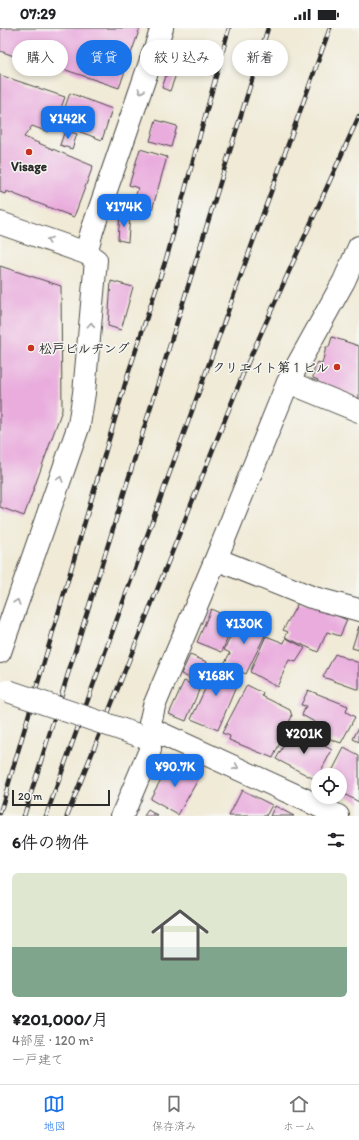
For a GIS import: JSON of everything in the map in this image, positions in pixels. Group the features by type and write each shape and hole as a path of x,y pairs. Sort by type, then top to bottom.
{"street":[{"path":"86,254 92,231 162,28"},
{"path":"0,223 86,254 96,260 84,393 79,425 0,652"},
{"path":"122,816 150,750 144,732 288,382 344,281 359,247"},
{"path":"288,382 359,411"},
{"path":"216,559 311,597 359,610"},
{"path":"8,691 144,732 319,806 338,816"}],"building":[{"path":"0,28 140,28 132,51 132,40 76,40 76,73 68,71 68,40 12,40 12,55 0,51"},
{"name":"Visage","path":"0,75 65,97 56,122 52,121 48,132 32,126 24,137 93,166 74,217 6,191 5,194 0,192"},
{"path":"84,76 123,76 119,88"},
{"path":"166,76 175,76 170,91 162,88"},
{"path":"70,93 112,109 102,140 59,124"},
{"path":"156,120 177,126 171,147 150,141"},
{"path":"65,130 77,134 72,149 60,145"},
{"path":"140,149 167,157 152,210 133,204 138,188 129,185"},
{"path":"120,213 130,215 128,242 118,240"},
{"name":"松戸ビルヂング","path":"0,266 61,286 62,410 24,516 0,507"},
{"path":"111,281 133,287 121,330 108,326"},
{"name":"クリエイト第１ビル","path":"332,337 359,346 359,400 317,386 318,380 313,378 314,370 318,362 322,364 326,347 329,347"},
{"path":"298,603 310,604 347,620 340,636 327,632 318,652 285,637 288,632 283,630"},
{"path":"211,609 226,616 227,613 236,617 222,652 197,642"},
{"path":"240,618 267,631 246,674 224,664 230,653 224,650"},
{"path":"359,626 359,650 352,648"},
{"path":"266,636 284,643 286,638 305,648 296,662 289,660 277,687 250,672"},
{"path":"335,654 359,663 359,690 323,677"},
{"path":"190,655 207,662 198,682 181,674"},
{"path":"212,665 240,677 218,730 191,719 206,687 203,685"},
{"path":"184,681 200,688 186,721 169,714"},
{"path":"247,685 263,693 262,696 290,710 292,716 273,758 229,740 230,736 222,733"},
{"path":"308,690 348,706 346,712 355,717 341,743 325,737 329,730 302,715 306,706 301,705"},
{"path":"359,727 359,742 353,739"},
{"path":"293,729 332,750 322,768 311,768 311,777 276,759"},
{"path":"344,748 359,756 359,802 347,796 347,768 334,768"},
{"path":"172,760 200,776 178,815 150,799"},
{"path":"242,790 272,805 266,816 229,816"},
{"path":"275,806 294,816 270,816"},
{"path":"148,810 158,816 144,816"}],"railway":[{"path":"0,813 128,374 168,253 229,28"},
{"path":"24,816 268,28"},
{"path":"46,816 330,28"},
{"path":"67,816 245,369 359,116"}],"place":[{"name":"Visage","path":"29,152"},
{"name":"松戸ビルヂング","path":"31,348"},
{"name":"クリエイト第１ビル","path":"337,367"}]}
